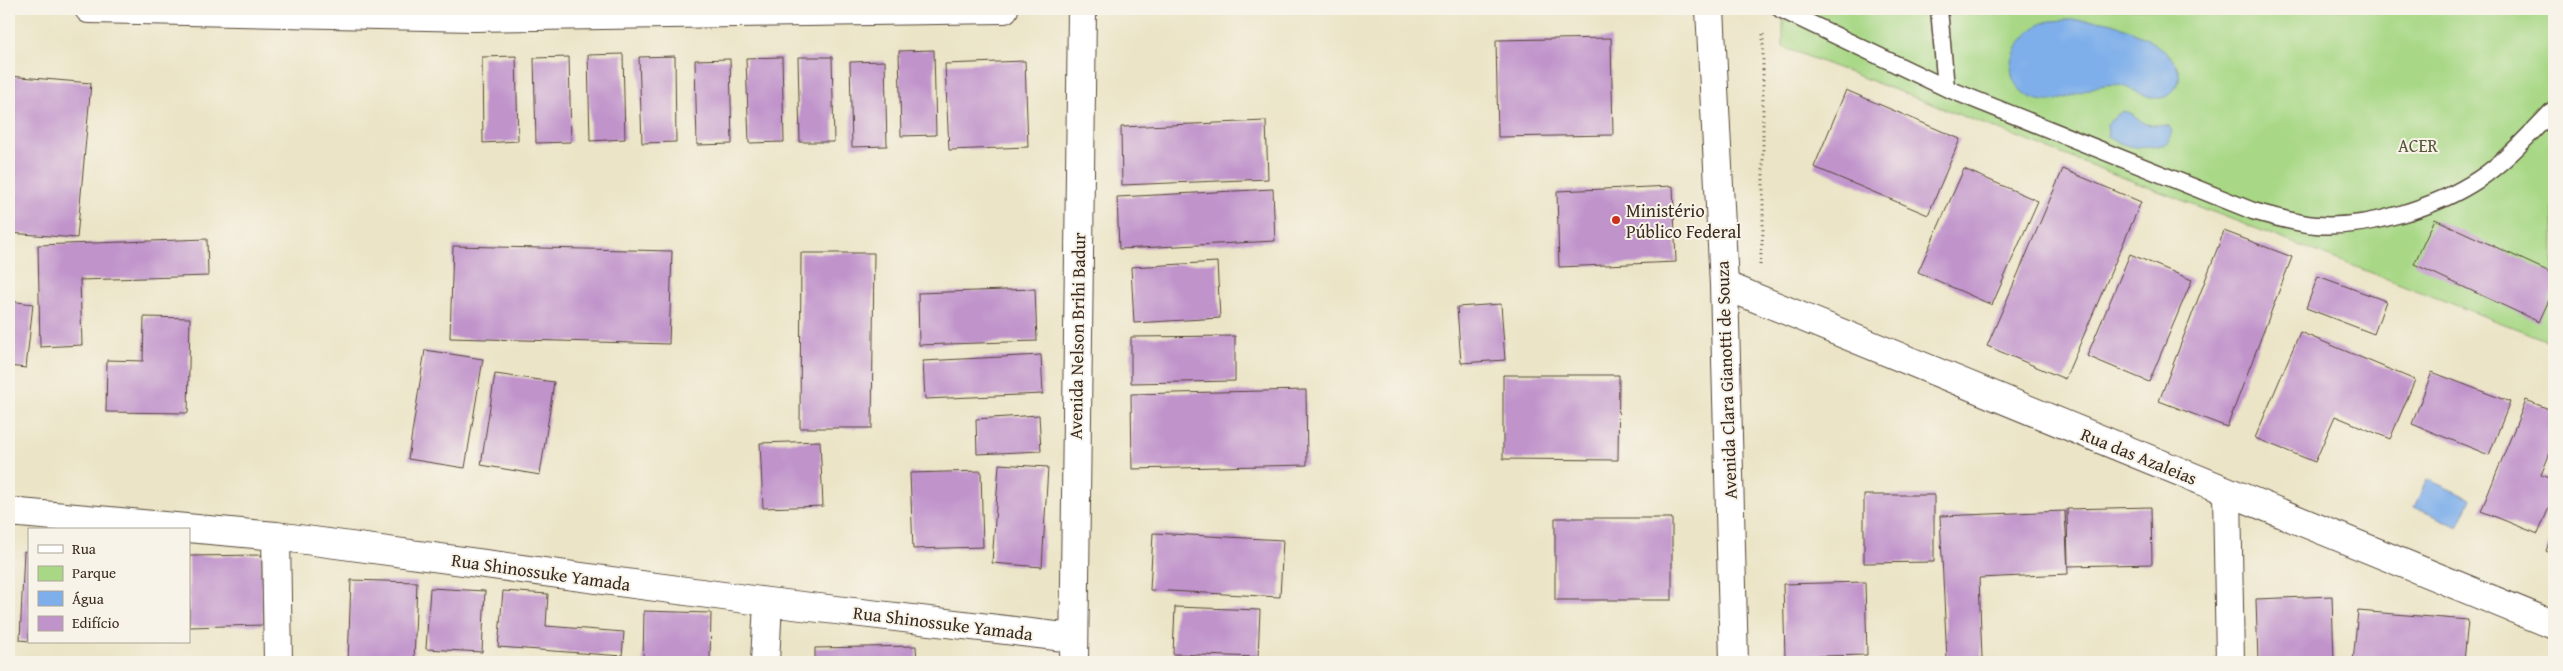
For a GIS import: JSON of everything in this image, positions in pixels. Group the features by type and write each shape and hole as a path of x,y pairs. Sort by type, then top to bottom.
{"street":[{"path":"90,9 474,13 1004,9"},
{"name":"Avenida Nelson Brihi Badur","path":"1074,650 1082,9"},
{"name":"Avenida Clara Gianotti de Souza","path":"1710,9 1724,285 1734,662"},
{"name":"Rua das Azaleias","path":"1724,285 2554,625"},
{"path":"2227,492 2230,662"},
{"name":"Rua Shinossuke Yamada","path":"9,512 187,528"},
{"name":"Rua Shinossuke Yamada","path":"190,528 276,536 768,602 1074,650"},
{"path":"276,536 278,662"},
{"path":"765,662 768,602"}],"lane":[{"path":"1780,9 1946,88 2253,211 2280,219 2317,225 2353,224 2378,219 2410,211 2441,198 2478,179 2525,140 2554,109"},
{"path":"1939,9 1946,88"}],"green space":[{"name":"ACER","path":"1783,9 2554,9 2554,343 1783,47"}],"water":[{"path":"2066,20 2108,22 2147,39 2172,58 2178,70 2179,81 2171,93 2159,98 2118,85 2106,85 2059,100 2048,101 2036,99 2024,93 2016,85 2012,75 2014,55 2019,45 2034,28 2043,23"},
{"path":"2122,111 2131,113 2145,124 2169,126 2172,131 2168,143 2153,147 2138,147 2122,144 2108,137 2107,124"},
{"path":"2427,479 2471,499 2458,527 2414,507"}],"building":[{"path":"1611,38 1613,135 1498,137 1496,40"},
{"path":"934,50 936,135 901,136 899,51"},
{"path":"623,54 625,139 590,141 588,55"},
{"path":"516,56 518,141 483,143 482,57"},
{"path":"675,56 676,142 642,143 639,57"},
{"path":"569,57 571,142 536,143 534,58"},
{"path":"782,57 784,142 749,143 746,58"},
{"path":"798,57 832,57 834,142 800,142"},
{"path":"730,59 732,144 697,145 695,60"},
{"path":"885,61 887,146 852,147 850,62"},
{"path":"1025,61 1028,147 949,150 945,64"},
{"path":"9,76 91,83 77,238 9,233"},
{"path":"1846,90 1960,139 1928,215 1814,167"},
{"path":"1266,121 1268,179 1122,185 1121,127"},
{"path":"1964,169 2038,201 1992,305 1918,272"},
{"path":"2063,169 2141,202 2065,379 1987,346"},
{"name":"Ministério Público Federal","path":"1673,186 1676,262 1559,267 1557,191"},
{"path":"1273,189 1275,241 1119,249 1117,197"},
{"path":"2435,219 2554,274 2554,289 2539,322 2414,264"},
{"path":"2224,231 2292,257 2227,427 2159,401"},
{"path":"207,239 208,276 80,280 82,345 40,347 38,245"},
{"path":"453,246 672,251 669,344 450,338"},
{"path":"801,253 874,253 872,428 800,428"},
{"path":"2130,254 2192,280 2149,382 2087,356"},
{"path":"1217,262 1220,318 1134,323 1131,267"},
{"path":"2318,276 2386,301 2374,334 2306,308"},
{"path":"1035,289 1037,341 919,345 918,293"},
{"path":"9,301 33,304 26,368 9,366"},
{"path":"1501,304 1505,360 1461,363 1457,307"},
{"path":"144,317 190,318 188,413 106,412 107,360 143,361"},
{"path":"2300,332 2415,380 2390,439 2335,416 2315,462 2255,438"},
{"path":"1235,336 1235,381 1131,383 1131,337"},
{"path":"425,350 483,359 465,468 408,459"},
{"path":"1041,355 1043,394 925,399 923,361"},
{"path":"2432,372 2510,402 2489,455 2412,424"},
{"path":"495,374 554,382 540,475 481,465"},
{"path":"1503,375 1619,375 1618,460 1503,459"},
{"path":"1306,390 1307,465 1132,469 1131,394"},
{"path":"2526,400 2554,411 2554,443 2541,475 2554,480 2554,495 2538,534 2481,511"},
{"path":"1039,415 1041,451 977,454 976,419"},
{"path":"820,441 823,506 763,508 760,443"},
{"path":"999,464 1048,467 1042,567 992,563"},
{"path":"981,471 983,547 913,549 910,473"},
{"path":"1864,495 1934,495 1934,562 1864,563"},
{"path":"2151,507 2152,564 2068,566 2067,509"},
{"path":"2065,511 2068,574 1979,578 1982,658 1947,660 1940,516"},
{"path":"1555,518 1672,518 1672,600 1555,600"},
{"path":"2554,531 2554,555 2546,551"},
{"path":"1153,533 1283,540 1280,597 1150,590"},
{"path":"24,551 28,552 28,641 20,640"},
{"path":"262,555 263,625 190,627 190,556"},
{"path":"351,580 417,582 414,662 348,662"},
{"path":"1865,582 1867,655 1785,657 1783,584"},
{"path":"430,588 485,591 482,652 426,649"},
{"path":"503,591 548,594 546,626 624,632 622,656 498,647"},
{"path":"2332,596 2334,662 2258,662 2256,599"},
{"path":"1175,607 1260,610 1258,657 1173,654"},
{"path":"644,611 711,613 710,662 643,662"},
{"path":"2358,611 2468,620 2464,662 2353,662"},
{"path":"916,646 917,662 815,662 815,648"}],"place":[{"name":"Ministério Público Federal","path":"1616,220"}]}
